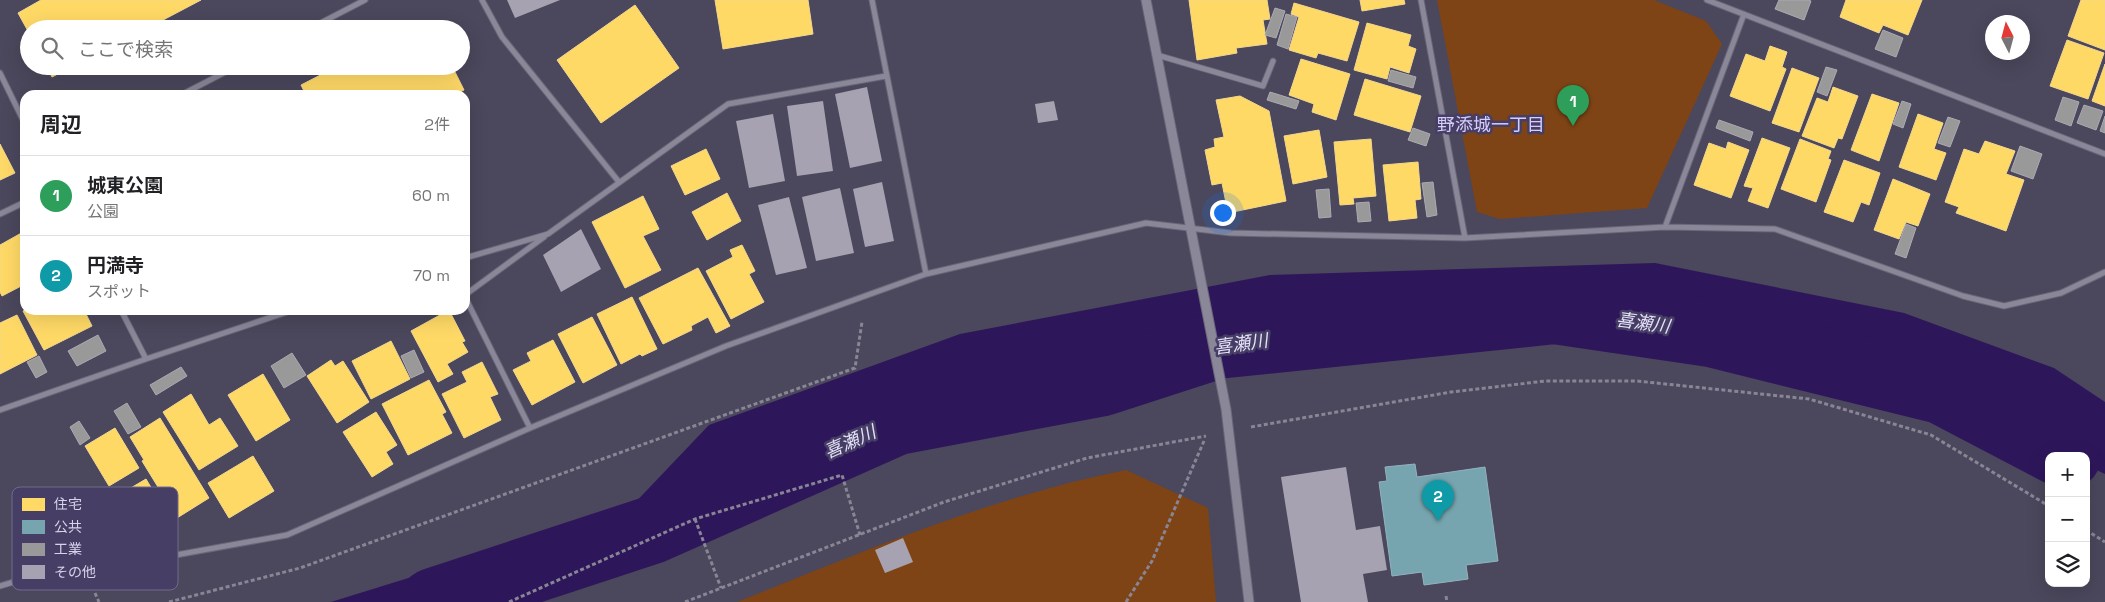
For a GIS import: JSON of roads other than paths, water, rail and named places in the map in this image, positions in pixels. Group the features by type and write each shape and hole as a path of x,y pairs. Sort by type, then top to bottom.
{"street":[{"path":"326,20 365,0"},
{"path":"482,0 502,37 619,182"},
{"path":"872,0 926,274"},
{"path":"1146,0 1226,409 1249,602"},
{"path":"1421,0 1465,238"},
{"path":"1707,0 2105,154"},
{"path":"1665,227 1744,14"},
{"path":"1157,55 1263,86 1273,61"},
{"path":"0,73 20,114"},
{"path":"191,90 220,75"},
{"path":"470,292 728,104 886,76"},
{"path":"0,214 20,204"},
{"path":"178,555 287,535 530,428 726,346 926,274 1146,223 1231,233 1465,238 1665,227 1774,228 1963,296 2004,306 2061,293 2105,272"},
{"path":"470,257 548,234"},
{"path":"470,306 530,428"},
{"path":"124,315 146,358"},
{"path":"0,410 146,358 278,315"},
{"path":"0,586 12,582"}],"waterway":[{"name":"喜瀬川","path":"433,602 652,530 897,421 1103,382 1217,345 1555,310 1711,333 1941,390 2059,452"}],"place":[{"name":"城東公園","path":"1573,126"},
{"name":"円満寺","path":"1438,521"}],"district":[{"name":"野添城一丁目","path":"1491,125"}]}
